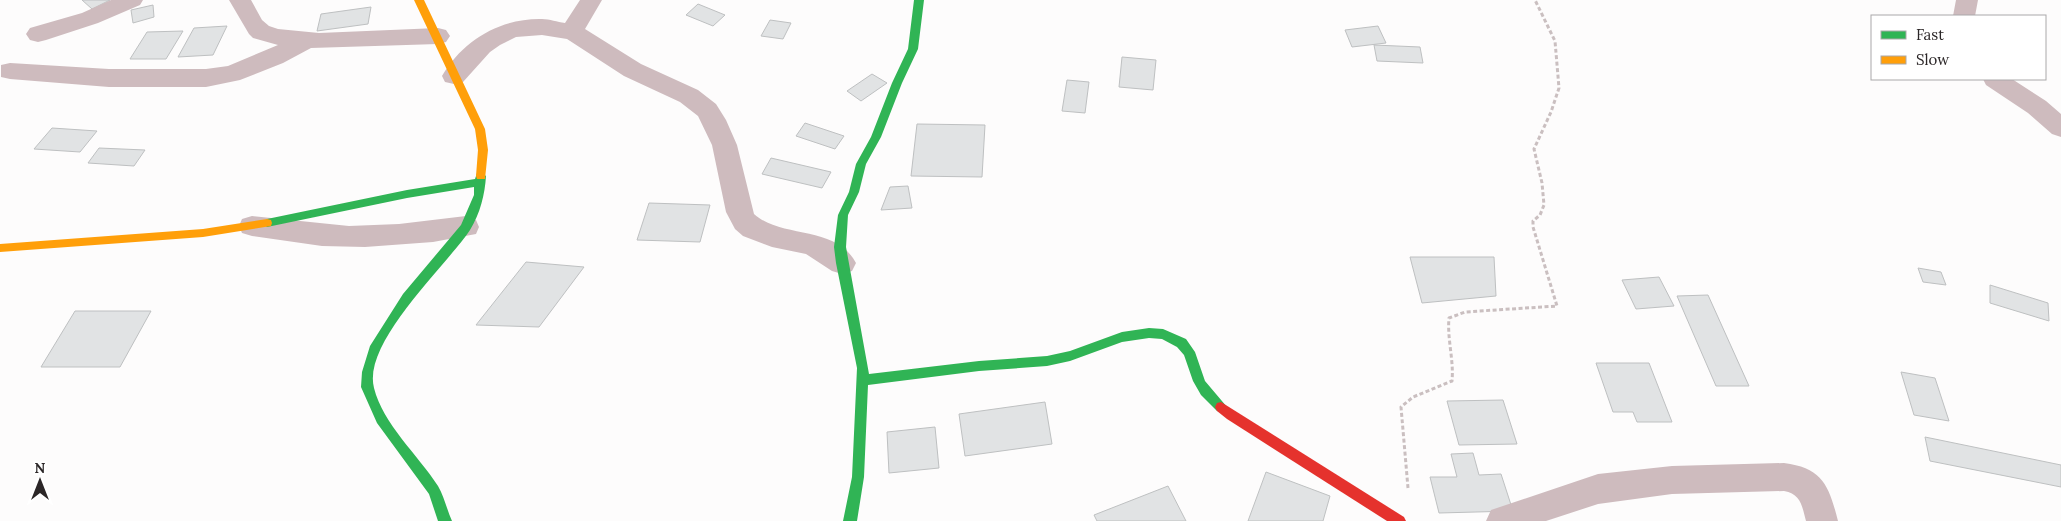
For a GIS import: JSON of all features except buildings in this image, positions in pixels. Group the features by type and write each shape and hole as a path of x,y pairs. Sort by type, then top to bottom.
{"street":[{"path":"38,34 90,18 132,0"},
{"path":"240,0 249,20 261,32 287,39 352,40 405,36 438,36"},
{"path":"419,0 438,36 454,76 480,129 483,150 481,182 479,195 466,227 407,297 374,350 368,372 367,387 381,419 434,491 445,521"},
{"path":"572,31 591,0"},
{"path":"850,521 858,478 863,368 842,262 840,246 843,215 854,192 861,164 876,137 888,102 910,57 919,0"},
{"path":"1964,15 1967,0"},
{"path":"454,76 480,46 507,32 528,27 572,31 594,48 656,82 688,95 698,101 708,112 726,151 739,212 743,220 750,227 760,233 815,246 842,262"},
{"path":"10,71 109,78 206,78 231,74 274,57 310,39"},
{"path":"1996,80 2037,107 2061,128"},
{"path":"0,248 203,233 252,226 368,201 481,182"},
{"path":"252,226 330,236 429,232 466,227"},
{"path":"862,380 918,376 979,366 1026,363 1067,357 1133,334 1150,332 1174,338 1188,347 1193,357 1199,381 1209,396 1231,415 1399,521"},
{"path":"1502,521 1598,489 1672,480 1784,477 1802,480 1809,484 1814,490 1822,521"}],"path":[{"path":"1408,490 1401,407 1409,398 1419,393 1437,389 1452,381 1453,369 1448,328 1449,318 1465,312 1557,306 1533,227 1533,221 1540,216 1544,205 1542,183 1534,149 1551,112 1558,88 1555,41 1536,0"}],"traffic: fast":[{"path":"850,521 858,477 863,368 842,263 840,247 843,215 854,192 861,164 876,137 897,83 913,49 919,0"},
{"path":"445,521 434,491 381,419 367,387 368,372 374,350 407,297 466,227 479,195 481,176"},
{"path":"267,223 407,194 481,182"},
{"path":"862,380 892,378 979,366 1047,361 1070,356 1122,337 1149,333 1163,334 1176,339 1186,348 1201,385 1208,395 1221,407"}],"traffic: slow":[{"path":"419,0 480,129 483,150 481,176"},
{"path":"0,248 203,233 267,223"}],"traffic: jam":[{"path":"1221,407 1399,521"}]}
